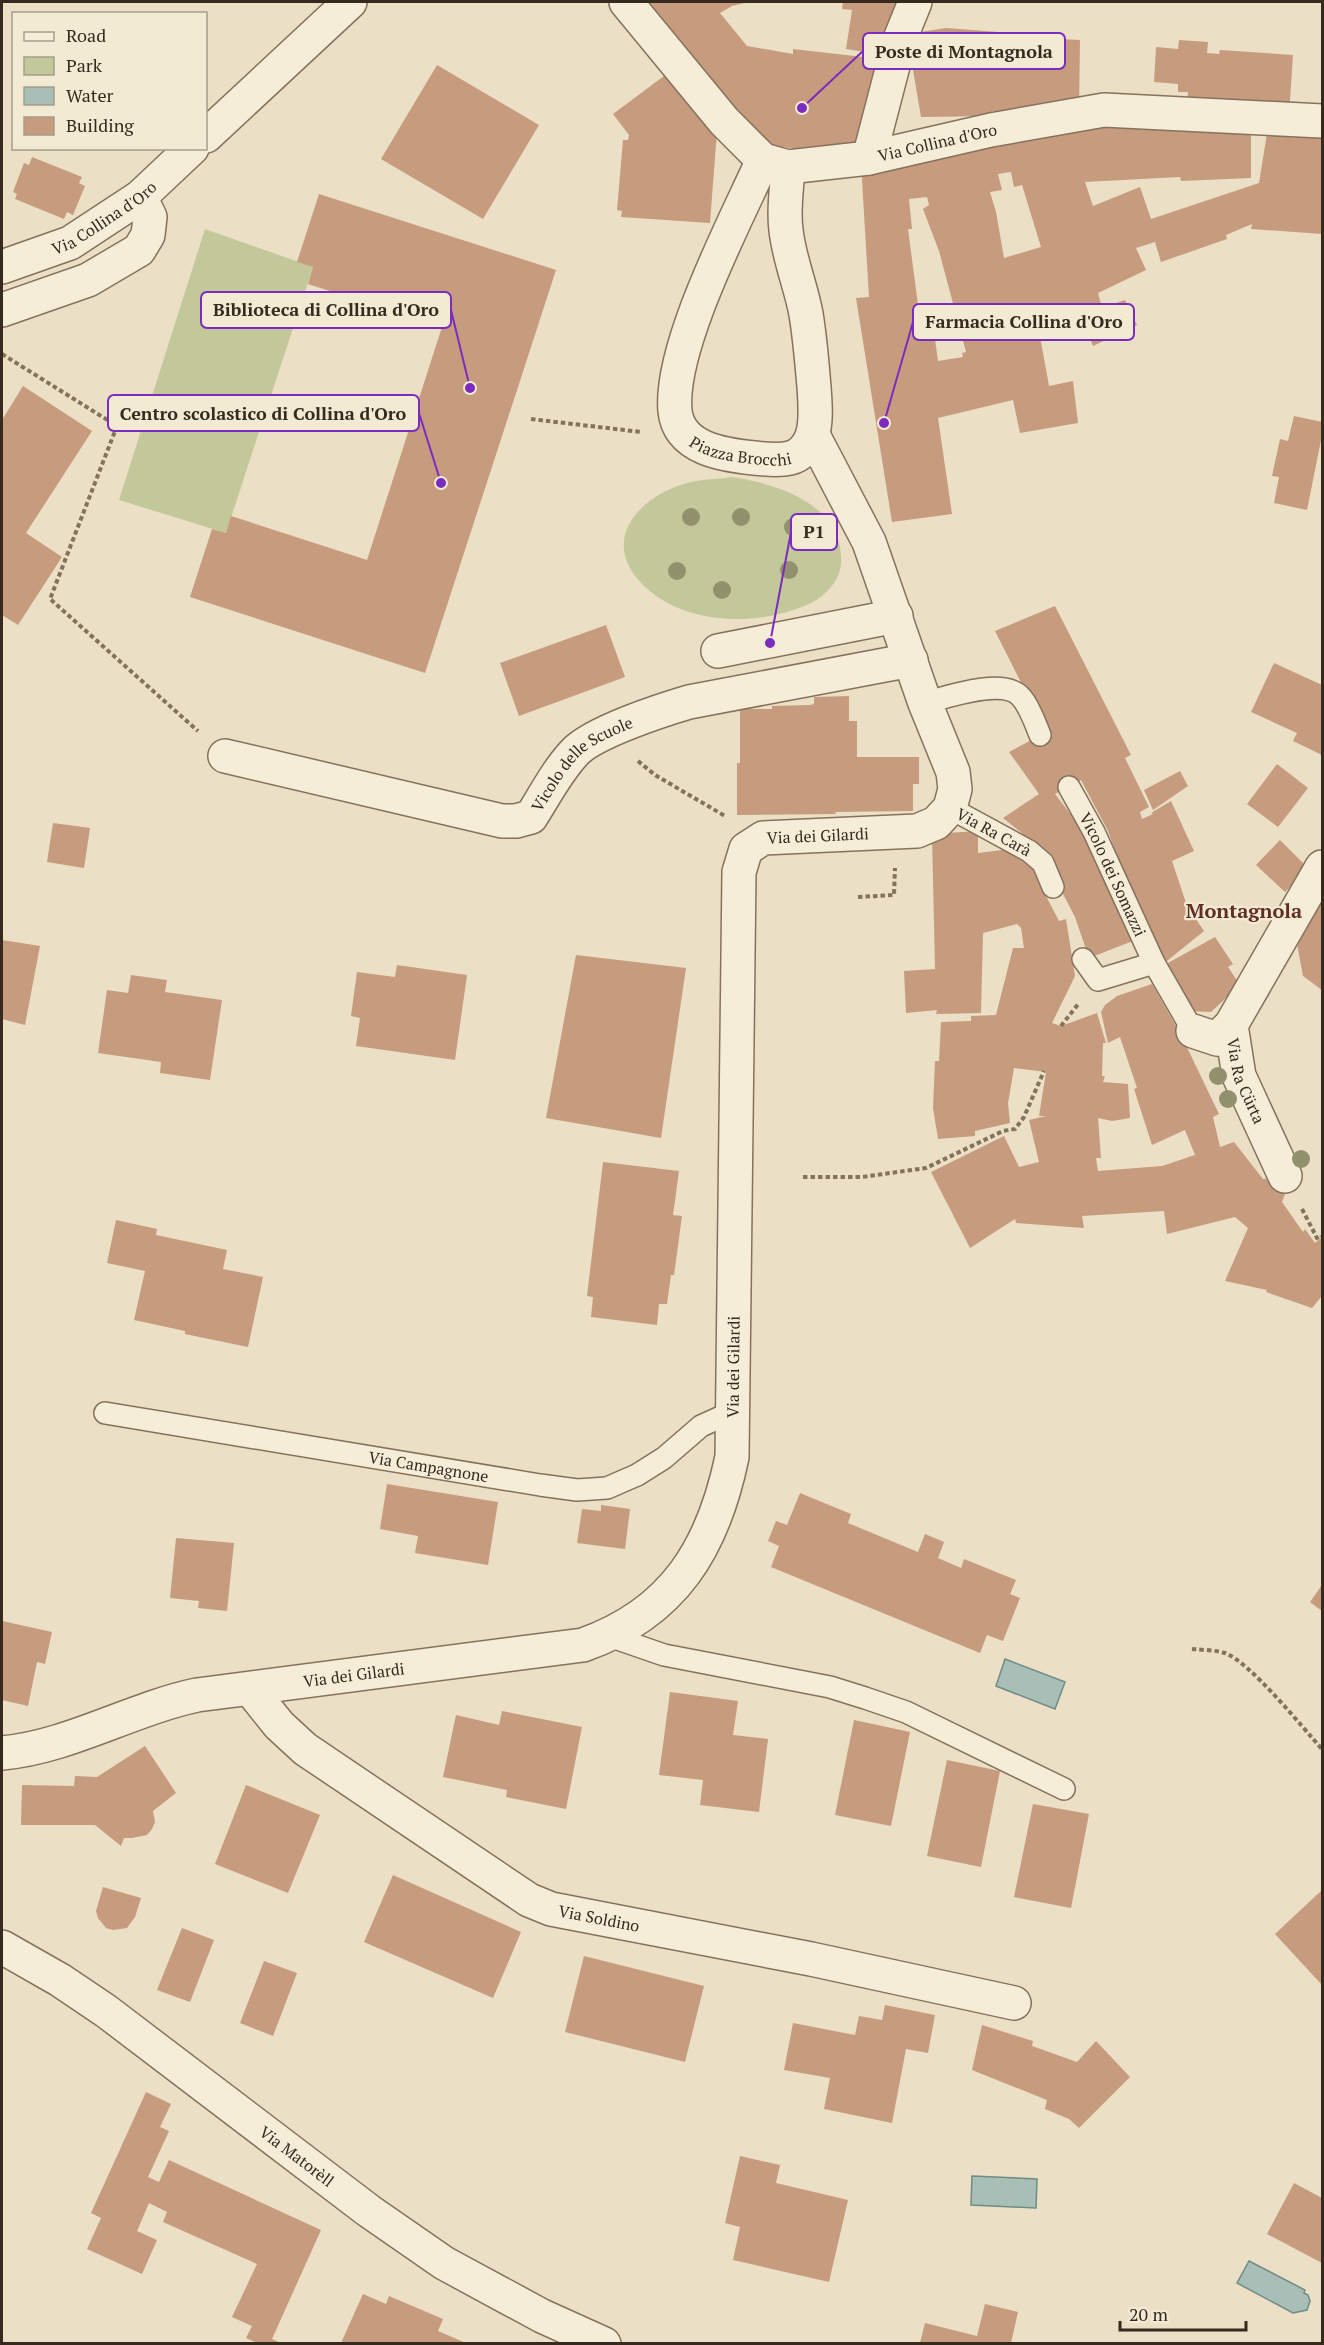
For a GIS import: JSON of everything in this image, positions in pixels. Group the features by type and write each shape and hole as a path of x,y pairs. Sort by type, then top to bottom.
{"street":[{"path":"207,135 350,2"},
{"path":"626,2 724,121 776,163"},
{"path":"869,158 900,39 915,2"},
{"name":"Via Collina d'Oro","path":"776,163 869,158 991,130 1104,110 1323,121"},
{"name":"Via Collina d'Oro","path":"2,267 70,243 140,197 190,150"},
{"name":"Piazza Brocchi","path":"776,163 784,206 785,230 806,313 815,402 813,435 800,453 791,458 773,460 720,453 701,446 689,437 676,421 675,409 684,349 698,309 776,163"},
{"path":"2,310 88,280 139,250 147,235 150,217 140,197"},
{"path":"813,435 869,542 925,703 953,772 955,789 950,808"},
{"path":"718,651 896,616"},
{"name":"Vicolo delle Scuole","path":"225,756 502,821 516,821 531,817 558,774 576,751 589,741 629,724 689,702 911,660"},
{"name":"Via dei Gilardi","path":"2,1753 51,1743 172,1701 197,1695 251,1690 583,1646 609,1636 646,1612 669,1593 689,1567 710,1532 724,1496 732,1457 739,872 746,849 763,838 917,831 936,823 950,808"},
{"path":"1231,1025 1323,867"},
{"name":"Via Ra Cürta","path":"1193,1031 1217,1039 1231,1025"},
{"name":"Via Ra Cürta","path":"1231,1025 1239,1076 1285,1176"},
{"name":"Via Soldino","path":"251,1690 279,1725 305,1749 529,1900 551,1909 811,1959 1014,2002"},
{"name":"Via Matorèll","path":"2,1947 60,1980 106,2010 369,2211 444,2263 542,2316 604,2343"}],"lane":[{"path":"925,703 1004,687 1022,697 1040,735"},
{"name":"Vicolo dei Somazzi","path":"1069,787 1094,831 1154,963"},
{"name":"Via Ra Carà","path":"950,808 1029,851 1043,863 1053,887"},
{"path":"1083,958 1098,980 1154,963 1193,1031"},
{"name":"Via Campagnone","path":"105,1413 577,1490 608,1488 637,1475 664,1458 701,1426 734,1411"},
{"path":"609,1636 664,1655 830,1687 865,1698 906,1712 1064,1790"}],"path":[{"path":"2,354 117,426 50,599 225,756"},
{"path":"531,419 689,437"},
{"path":"629,724 637,745 631,755 655,775 734,820 746,849"},
{"path":"858,897 894,895"},
{"path":"803,1177 862,1177 926,1168 1003,1131 1015,1129 1024,1117 1044,1071"},
{"path":"1192,1648 1225,1653 1237,1661 1261,1682 1323,1749"}],"green space":[{"path":"205,229 313,267 226,533 119,500"},
{"path":"732,477 769,485 788,492 820,512 832,526 839,543 840,569 832,586 818,599 793,610 771,616 725,619 681,609 661,599 643,585 629,567 624,550 625,533 633,518 645,505 660,494 677,486 696,481"}],"water":[{"path":"1005,1659 1065,1682 1055,1709 996,1686"},
{"path":"972,2176 1037,2179 1036,2208 971,2205"},
{"path":"1249,2261 1305,2290 1304,2293 1308,2295 1310,2301 1307,2310 1293,2313 1237,2283"}],"building":[{"path":"639,2 749,2 732,6 720,13 747,46 793,54 793,49 881,59 854,152 774,147 734,124"},
{"path":"843,2 899,2 890,56 846,49 852,10 842,9"},
{"path":"946,28 998,32 997,36 1080,40 1079,110 992,111 992,116 921,117 907,34"},
{"path":"1179,40 1208,42 1207,53 1219,54 1220,50 1293,55 1289,115 1187,108 1188,92 1178,92 1178,84 1154,82 1156,47 1178,49"},
{"path":"437,65 539,125 483,219 381,159"},
{"path":"668,73 717,131 710,223 621,217 622,211 617,210 623,140 628,140 629,135 613,114"},
{"path":"1063,124 1251,125 1251,178 1181,181 1180,177 1085,182 1093,206 1140,187 1151,219 1259,183 1268,127 1322,132 1322,234 1251,229 1252,224 1226,235 1227,239 1161,262 1155,242 1136,248 1146,270 1098,293 1102,308 1125,300 1137,325 1093,346 1088,334 1078,341 1073,330 1061,339 1047,315 1037,320 1049,386 1073,381 1078,423 1020,433 1013,400 938,418 952,514 892,522 856,298 869,297 861,163","holes":["1011,172 1014,187 1022,185 1041,247 1004,258 990,192 1002,190 998,174","927,197 929,205 923,209 939,251 966,352 962,353 963,357 938,361 934,332 922,335 908,229 912,229 909,199"]},
{"path":"32,157 82,177 79,183 85,186 73,215 67,212 64,219 15,199 17,194 13,192 24,163 29,165"},
{"path":"319,194 556,270 425,673 190,597 212,529 226,533 231,516 367,560 442,327 308,284 313,267 297,262"},
{"path":"23,386 92,431 26,533 62,557 18,625 2,615 2,420"},
{"path":"1294,416 1322,422 1322,435 1307,510 1274,503 1279,477 1272,476 1280,439 1288,441"},
{"path":"1055,606 1131,755 1125,758 1149,807 1140,812 1142,819 1171,801 1194,851 1172,861 1187,906 1204,931 1162,965 1145,933 1108,831 1081,780 1055,794 1075,820 1138,939 1089,958 1075,917 1038,846 1003,818 1039,794 1009,752 1046,732 995,631"},
{"path":"606,625 625,677 519,716 500,663"},
{"path":"1274,663 1322,685 1322,755 1293,741 1297,733 1251,712"},
{"path":"849,696 849,721 857,721 857,757 919,757 919,784 913,784 913,811 737,815 740,709 772,709 772,706 810,705 814,704 814,697"},
{"path":"1277,764 1308,788 1278,827 1247,804"},
{"path":"1180,771 1188,786 1153,810 1144,790"},
{"path":"53,823 90,828 84,868 47,862"},
{"path":"978,831 978,853 1018,848 1047,890 1044,892 1059,921 1066,919 1075,976 1052,1023 1061,1026 1097,1013 1106,1043 1103,1043 1102,1076 1105,1076 1103,1082 1128,1084 1130,1118 1112,1121 1098,1118 1101,1158 1096,1158 1098,1171 1162,1166 1195,1155 1185,1130 1152,1145 1134,1089 1137,1088 1120,1037 1108,1043 1101,1012 1105,1005 1117,996 1152,984 1182,1037 1219,1114 1213,1117 1220,1147 1234,1142 1263,1179 1274,1178 1286,1191 1282,1202 1303,1232 1305,1229 1315,1243 1322,1234 1322,1296 1312,1308 1266,1292 1267,1290 1225,1281 1248,1228 1235,1217 1167,1234 1164,1211 1082,1216 1084,1228 1016,1223 1015,1219 970,1248 931,1172 1004,1136 1019,1167 1039,1162 1029,1120 1046,1116 1039,1116 1046,1072 1014,1068 1008,1103 1010,1123 975,1131 975,1136 938,1139 933,1108 935,1061 939,1061 941,1022 971,1021 971,1016 996,1015 1013,948 1024,948 1021,928 1017,924 983,933 981,1013 936,1014 937,1010 906,1013 904,971 935,969 932,834"},
{"path":"1280,840 1308,868 1285,892 1256,865"},
{"path":"1322,902 1322,990 1303,976 1297,944"},
{"path":"1215,937 1233,964 1228,967 1240,985 1211,1012 1189,1011 1166,964"},
{"path":"2,940 40,946 25,1025 2,1019"},
{"path":"576,955 686,968 661,1138 546,1118"},
{"path":"397,965 467,975 455,1060 356,1046 360,1018 351,1016 357,972 395,977"},
{"path":"131,975 167,980 165,992 222,1000 210,1080 160,1073 161,1062 98,1053 107,990 128,993"},
{"path":"603,1162 679,1171 673,1215 682,1216 674,1275 671,1275 667,1304 659,1304 657,1325 591,1317 593,1297 587,1296"},
{"path":"116,1220 157,1229 156,1235 227,1250 223,1269 263,1277 248,1347 185,1334 185,1331 134,1320 145,1271 107,1263"},
{"path":"387,1484 498,1502 488,1565 415,1553 418,1536 380,1529"},
{"path":"800,1493 851,1514 848,1523 918,1552 925,1534 944,1542 938,1558 961,1568 964,1559 1016,1580 1010,1594 1020,1598 1003,1641 987,1635 980,1653 771,1567 779,1546 768,1541 776,1521 787,1525"},
{"path":"601,1505 630,1509 625,1549 577,1543 582,1509 601,1511"},
{"path":"176,1538 234,1543 227,1611 198,1608 199,1601 170,1598"},
{"path":"1322,1585 1322,1611 1310,1602"},
{"path":"2,1621 52,1632 45,1664 37,1662 28,1706 2,1700"},
{"path":"670,1692 738,1701 733,1735 768,1739 759,1812 700,1805 703,1780 659,1775"},
{"path":"502,1711 582,1727 566,1809 506,1797 507,1790 443,1777 456,1715 499,1725"},
{"path":"854,1720 910,1732 891,1826 835,1815"},
{"path":"145,1746 176,1793 153,1811 155,1822 147,1835 124,1838 121,1846 95,1825 21,1825 22,1785 74,1786 75,1776 97,1777"},
{"path":"947,1760 1000,1771 981,1867 927,1856"},
{"path":"246,1785 320,1815 288,1893 215,1864"},
{"path":"1033,1804 1089,1814 1071,1908 1014,1897"},
{"path":"393,1875 521,1932 493,1998 364,1942"},
{"path":"103,1887 141,1898 135,1917 127,1928 113,1930 106,1928 98,1918 96,1911"},
{"path":"1322,1890 1322,1985 1275,1934"},
{"path":"182,1928 214,1940 190,2002 157,1990"},
{"path":"584,1956 704,1986 685,2062 565,2032"},
{"path":"264,1961 297,1973 273,2036 240,2023"},
{"path":"885,2005 935,2015 928,2053 906,2049 892,2123 824,2109 830,2078 784,2070 793,2023 855,2035 859,2016 882,2020"},
{"path":"982,2025 1033,2041 1032,2046 1077,2062 1096,2041 1130,2077 1079,2128 1069,2119 1045,2109 1047,2100 972,2070"},
{"path":"146,2092 171,2104 160,2127 169,2131 148,2177 159,2182 169,2160 321,2230 272,2339 281,2343 257,2343 246,2338 252,2326 232,2317 257,2264 163,2222 167,2212 149,2203 137,2231 157,2240 142,2274 87,2249 101,2218 91,2213"},
{"path":"740,2156 780,2165 776,2183 848,2200 829,2282 733,2260 740,2227 725,2223"},
{"path":"1294,2183 1322,2198 1322,2263 1267,2234"},
{"path":"363,2294 386,2304 389,2296 443,2319 438,2331 466,2343 341,2343"},
{"path":"985,2304 1018,2312 1011,2343 920,2343 925,2323 977,2336"}],"place":[{"name":"Poste di Montagnola","path":"802,108"},
{"name":"Biblioteca di Collina d'Oro","path":"470,388"},
{"name":"Farmacia Collina d'Oro","path":"884,423"},
{"name":"Centro scolastico di Collina d'Oro","path":"441,483"},
{"name":"P1","path":"770,643"}],"district":[{"name":"Montagnola","path":"1244,911"}]}
